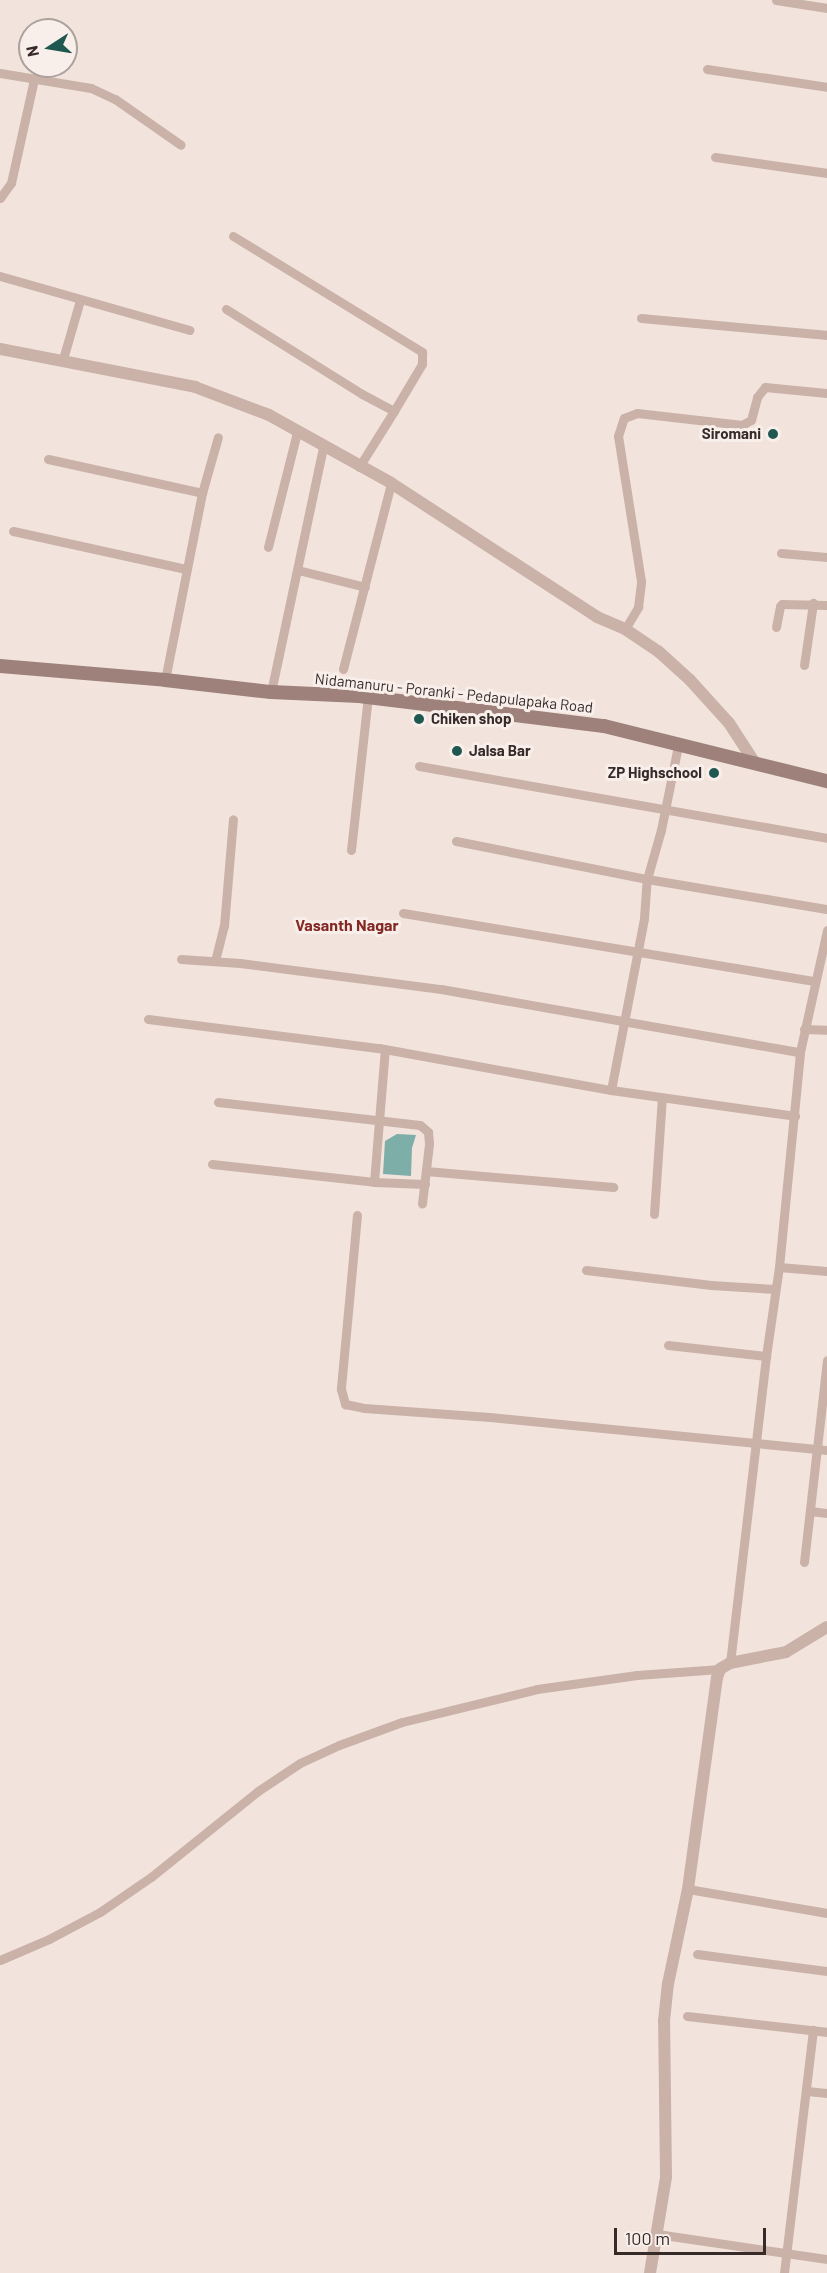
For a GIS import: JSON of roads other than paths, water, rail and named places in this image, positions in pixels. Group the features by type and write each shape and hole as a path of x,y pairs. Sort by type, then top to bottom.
{"main road":[{"name":"Nidamanuru - Poranki - Pedapulapaka Road","path":"0,666 165,680 271,692 368,697 604,726 827,781"}],"street":[{"path":"776,0 794,1 827,8"},
{"path":"707,69 827,87"},
{"path":"0,73 91,88 115,99 181,144"},
{"path":"0,198 11,183 34,79"},
{"path":"715,157 827,173"},
{"path":"233,236 422,352 422,364 359,467"},
{"path":"0,276 189,330"},
{"path":"63,359 80,300"},
{"path":"226,309 362,394 394,411"},
{"path":"641,318 827,335"},
{"path":"0,349 63,359 120,373 195,387 254,408 391,483 597,617 625,629 658,651 729,723 755,763"},
{"path":"625,629 638,607 641,581 618,436 624,418 637,413 742,425 751,420 758,397 765,387 827,393"},
{"path":"268,547 297,432"},
{"path":"165,680 202,492 218,437"},
{"path":"271,692 323,447"},
{"path":"48,459 202,492"},
{"path":"343,669 391,483"},
{"path":"14,531 186,569"},
{"path":"782,553 827,557"},
{"path":"298,570 365,587"},
{"path":"804,665 813,603"},
{"path":"777,627 782,604 827,605"},
{"path":"351,850 368,697"},
{"path":"611,1090 644,918 647,879 678,746"},
{"path":"419,766 827,838"},
{"path":"215,961 224,926 233,819"},
{"path":"456,841 647,879 827,909"},
{"path":"403,913 814,981"},
{"path":"650,2273 666,2177 664,2021 668,1984 688,1889 725,1666 779,1268 800,1052 827,930"},
{"path":"181,958 441,989 800,1052"},
{"path":"148,1019 385,1049 611,1090 795,1116"},
{"path":"804,1029 827,1030"},
{"path":"374,1182 385,1049"},
{"path":"654,1214 662,1097"},
{"path":"218,1102 420,1125 426,1129 429,1144 422,1204"},
{"path":"212,1164 374,1182 424,1184"},
{"path":"426,1171 613,1187"},
{"path":"357,1215 341,1389 345,1404 364,1408 490,1417 756,1445 827,1450"},
{"path":"779,1268 827,1271"},
{"path":"586,1270 711,1285 775,1289"},
{"path":"668,1345 766,1356"},
{"path":"804,1562 827,1360"},
{"path":"810,1511 827,1513"},
{"path":"0,1960 49,1939 100,1912 151,1877 258,1791 300,1763 339,1745 412,1719 537,1689 725,1666 786,1652 827,1627"},
{"path":"688,1889 827,1913"},
{"path":"697,1954 827,1971"},
{"path":"687,2016 827,2032"},
{"path":"784,2273 813,2030"},
{"path":"807,2091 827,2093"},
{"path":"657,2234 827,2259"}],"water":[{"path":"397,1134 416,1135 412,1148 411,1176 383,1174 385,1141"}],"place":[{"name":"Siromani","path":"773,434"},
{"name":"Chiken shop","path":"419,719"},
{"name":"Jalsa Bar","path":"457,751"},
{"name":"ZP Highschool","path":"714,773"}],"district":[{"name":"Vasanth Nagar","path":"347,925"}]}
